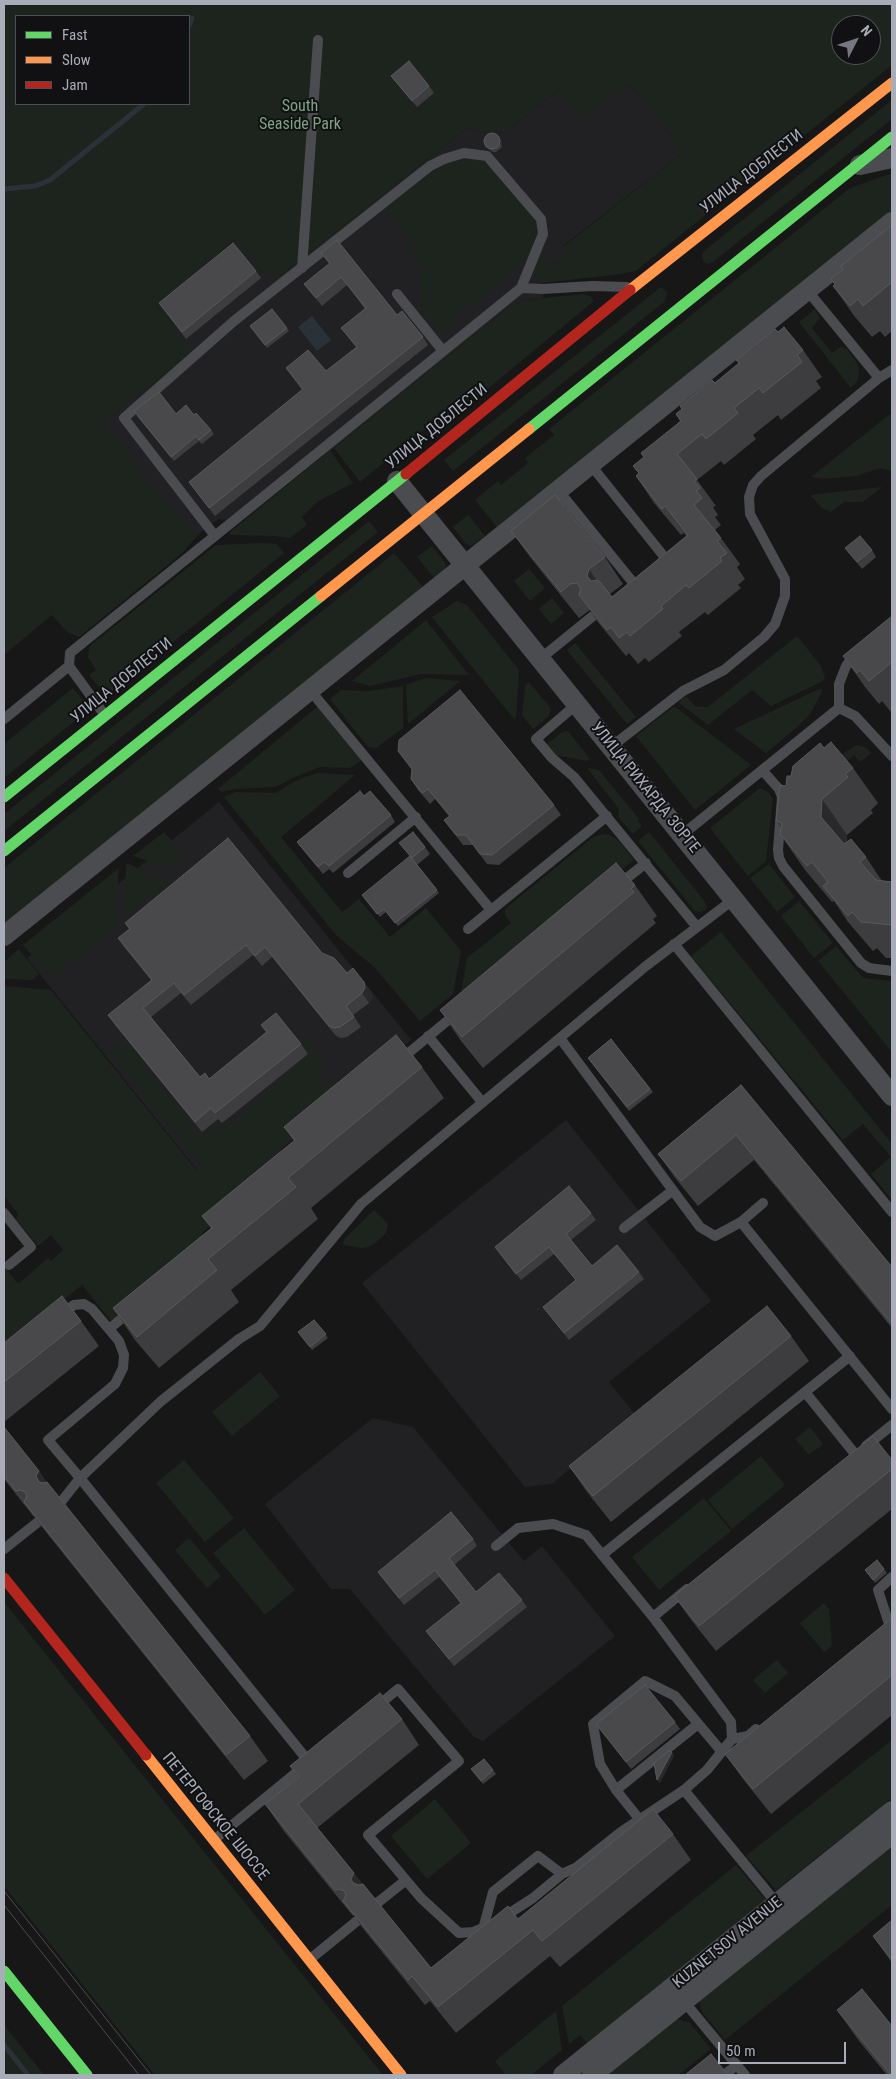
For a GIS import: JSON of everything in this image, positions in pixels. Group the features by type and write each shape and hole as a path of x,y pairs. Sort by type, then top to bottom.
{"main road":[{"name":"УЛИЦА ДОБЛЕСТИ","path":"4,797 397,481 633,287 892,83"},
{"path":"4,851 674,311 711,276 892,137"},
{"path":"691,241 692,261"},
{"path":"647,276 662,279"},
{"path":"674,295 676,300 674,311"},
{"name":"ПЕТЕРГОФСКОЕ ШОССЕ","path":"4,1578 401,2075"},
{"path":"4,1971 87,2075"}],"street":[{"path":"856,166 892,158"},
{"path":"4,936 892,222"},
{"name":"УЛИЦА РИХАРДА ЗОРГЕ","path":"397,481 892,1096"},
{"name":"KUZNETSOV AVENUE","path":"563,2075 678,1994 783,1910 892,1811"},
{"name":"KUZNETSOV AVENUE","path":"783,1910 892,1834"},
{"name":"KUZNETSOV AVENUE","path":"592,2075 678,1994"}],"lane":[{"path":"302,268 318,40"},
{"path":"106,715 69,666 70,653 215,536 521,288 543,234 540,219 486,156 464,152 430,166 234,321 124,418 215,536"},
{"path":"521,288 543,289 613,285 633,287"},
{"path":"807,290 879,378"},
{"path":"397,294 443,351"},
{"path":"611,747 683,691 724,670 764,637 775,624 785,596 785,579 750,514 749,497 753,485 761,476 879,378 892,370"},
{"path":"590,464 666,560 654,569"},
{"path":"558,490 635,585"},
{"path":"540,659 593,616"},
{"path":"839,708 839,684 846,666 861,647"},
{"path":"4,719 69,666"},
{"path":"310,690 492,910"},
{"path":"577,704 536,739 552,758 574,777 697,927"},
{"path":"839,708 855,716 891,752"},
{"path":"682,835 839,708"},
{"path":"763,771 779,789 782,797 778,850 783,866 861,963 869,968 892,971"},
{"path":"468,929 607,816"},
{"path":"348,873 416,817"},
{"path":"607,894 646,863"},
{"path":"61,1502 80,1478 160,1402 239,1339 260,1326 361,1204 674,944 734,899"},
{"path":"674,944 892,1212"},
{"path":"393,1065 468,1004"},
{"path":"428,1036 482,1102"},
{"path":"560,1038 700,1227 715,1236 741,1222 763,1204"},
{"path":"624,1228 672,1191"},
{"path":"4,1214 31,1247 9,1265"},
{"path":"741,1222 892,1409"},
{"path":"52,1320 74,1305 84,1304 92,1309 120,1341 124,1355 122,1368 116,1384 48,1440 312,1759 213,1841"},
{"path":"109,1329 140,1304"},
{"path":"602,1555 850,1356"},
{"path":"806,1392 851,1457 892,1425"},
{"path":"4,1549 38,1522"},
{"path":"368,1713 398,1689 459,1761 368,1835 420,1898 459,1933 483,1930 533,1898 562,1874 577,1867 621,1832 684,1790 707,1770 732,1739 731,1722 652,1617 586,1535 553,1524 518,1528 496,1546"},
{"path":"889,1628 878,1590 892,1577"},
{"path":"652,1617 696,1582"},
{"path":"640,1820 616,1790 600,1764 593,1724 645,1682 676,1696 722,1752"},
{"path":"732,1739 748,1736 767,1721"},
{"path":"616,1790 698,1724"},
{"path":"684,1790 783,1910"},
{"path":"483,1930 493,1892 538,1856 562,1874"},
{"path":"376,1904 406,1880"},
{"path":"308,1960 357,1921"},
{"path":"678,1994 745,2075"},
{"path":"724,2075 737,2065"}],"shaded area":[{"path":"629,84 684,152 563,246 569,253 555,265 545,254 538,280 543,283 543,298 525,300 510,306 324,456 317,448 226,520 219,519 200,533 191,535 102,422 153,384 192,350 157,306 235,240 264,274 281,275 467,128 487,133 507,131 558,91 607,100"},
{"path":"312,316 331,340 317,351 298,327"},
{"path":"219,802 411,1040 369,1075 350,1072 337,1082 218,1196 27,958"},
{"path":"566,1120 711,1301 609,1382 635,1414 552,1484 525,1487 362,1283"},
{"path":"373,1418 413,1427 524,1561 542,1546 615,1636 483,1741 474,1737 350,1589 331,1589 265,1504"}],"green space":[{"name":"South Seaside Park","path":"4,4 892,4 892,65 636,271 543,283 537,280 534,274 536,264 545,254 555,265 568,253 563,247 684,152 629,84 583,120 558,91 507,131 487,133 467,128 281,275 271,277 264,274 234,240 157,306 193,350 153,384 103,422 191,534 200,533 180,555 79,637 67,632 52,615 4,655"},
{"path":"892,100 892,119 713,262 708,264 703,261 704,251"},
{"path":"482,160 487,162 534,216 538,234 529,256 453,319 457,325 441,335 420,310 421,287 419,275 424,270 409,251 414,246 384,210 430,173 446,163"},
{"path":"892,173 892,211 497,527 475,500 498,481 501,485 528,463 525,458 554,435 549,429 850,188"},
{"path":"661,287 667,292 665,301 453,471 444,460"},
{"path":"583,294 590,296 594,301 451,419 445,413 360,482 334,448 510,306 525,300"},
{"path":"815,309 820,318 812,328 832,353 840,347 846,348 857,363 859,369 858,380 851,388 799,322"},
{"path":"890,414 892,417 892,471 879,468 856,476 825,479 811,477"},
{"path":"330,450 353,483 317,502 302,517 307,525 290,538 231,535 229,533"},
{"path":"882,487 863,502 844,502 831,512 822,508 810,495"},
{"path":"468,515 485,536 471,546 466,544 453,527"},
{"path":"369,521 378,532 4,831 4,814"},
{"path":"277,544 284,553 106,696 89,675 96,670 88,657 91,645 216,545"},
{"path":"432,546 446,564 445,569 434,578 417,557"},
{"path":"394,553 423,587 4,924 4,868"},
{"path":"529,569 545,588 530,601 514,581"},
{"path":"552,598 564,613 551,624 539,609"},
{"path":"457,601 467,605 519,670 516,717 514,719 432,617"},
{"path":"426,620 469,675 420,674 370,686 352,681"},
{"path":"797,636 821,666 825,678 823,681 771,706 752,690 708,725 678,702 686,696 695,706 708,707"},
{"path":"575,643 636,717 627,724 567,650"},
{"path":"426,678 460,681 408,724 406,685"},
{"path":"529,682 551,709 549,716 533,729 522,715 525,686"},
{"path":"403,686 403,728 376,748 368,747 330,699 341,690 369,691"},
{"path":"73,688 87,705 86,712 4,778 4,744"},
{"path":"822,689 821,694 810,714 766,753 734,729"},
{"path":"318,706 362,760 350,768 320,767 275,787 236,789 221,792 218,789"},
{"path":"674,706 751,765 695,810 636,736"},
{"path":"568,731 590,759 587,761 555,755 546,745 562,732"},
{"path":"856,745 865,747 871,752 870,754 860,762 854,755 845,763 839,756"},
{"path":"587,768 599,770 639,819 638,821 642,826 633,834 618,817 619,809"},
{"path":"317,773 355,775 281,837 342,912 359,899 390,937 426,908 461,951 453,994 420,1021 374,967 336,935 224,797 236,792 276,793 295,781"},
{"path":"760,788 768,792 773,799 766,861 748,876 710,828"},
{"path":"164,832 184,855 168,868 133,856"},
{"path":"649,832 705,902 707,907 705,910 695,911 638,841"},
{"path":"604,834 610,835 619,841 634,860 460,999 467,958 511,923 505,915 505,909 593,837"},
{"path":"126,863 171,881 127,917 125,915"},
{"path":"769,864 795,897 777,912 750,878"},
{"path":"119,868 115,927 58,973 48,974 23,945"},
{"path":"799,901 833,943 814,958 781,916"},
{"path":"721,932 892,1144 892,1200 871,1174 891,1157 863,1124 843,1140 691,956"},
{"path":"836,946 863,978 892,981 892,1052 818,961"},
{"path":"19,949 39,974 32,980 4,979 4,962"},
{"path":"4,986 51,990 197,1171 202,1167 112,1055 114,1053 111,1050 124,1040 201,1135 218,1122 224,1128 311,1056 297,1039 304,1033 324,1061 323,1071 317,1075 324,1083 331,1080 340,1083 342,1101 281,1149 268,1175 249,1194 203,1232 196,1248 111,1321 82,1285 4,1349 4,1266 18,1284 48,1258 51,1261 63,1250 51,1235 38,1246 16,1219 18,1214 4,1196"},
{"path":"374,1210 388,1224 386,1233 368,1247 343,1245 344,1239"},
{"path":"260,1372 280,1396 232,1436 212,1412"},
{"path":"810,1427 823,1444 809,1455 795,1439"},
{"path":"761,1456 785,1485 732,1529 708,1500"},
{"path":"184,1460 234,1518 205,1542 156,1483"},
{"path":"704,1498 731,1531 659,1590 632,1557"},
{"path":"244,1528 295,1590 265,1615 213,1553"},
{"path":"189,1538 221,1576 207,1588 175,1550"},
{"path":"4,1602 383,2075 155,2075 4,1886"},
{"path":"824,1603 829,1609 832,1646 824,1652 800,1623"},
{"path":"777,1660 788,1673 765,1693 753,1680"},
{"path":"892,1740 892,1798 776,1890 746,1856"},
{"path":"435,1799 471,1843 427,1879 391,1836"},
{"path":"892,1847 892,1905 725,2040 702,2012 699,2001"},
{"path":"736,1865 766,1900 587,2043 580,2035 569,2044 562,2006"},
{"path":"556,2011 562,2050 531,2075 506,2075 495,2061"},
{"path":"677,2019 689,2022 711,2049 678,2075 612,2075 611,2073"},
{"path":"4,2025 44,2075 4,2075"}],"building":[{"path":"409,61 429,86 412,101 391,76"},
{"path":"492,133 500,141 492,149 484,141"},
{"path":"892,225 892,282 863,306 858,299 850,306 833,286 835,284 831,279 843,269 841,266"},
{"path":"337,240 397,315 402,311 423,337 209,508 189,482 303,389 286,368 308,350 326,371 357,347 341,328 366,308 341,277 316,298 304,284 330,263 321,253"},
{"path":"233,243 256,271 182,332 159,303"},
{"path":"272,309 287,328 265,345 250,326"},
{"path":"784,327 803,350 797,355 802,362 763,393 759,388 734,408 738,413 706,439 702,434 677,454 697,479 694,481 700,488 696,491 702,498 694,505 721,538 717,541 727,553 720,558 722,561 689,588 686,585 661,606 663,609 630,636 627,632 619,638 611,627 607,630 579,595 581,589 577,583 570,584 561,592 511,531 555,495 605,557 589,569 587,576 591,581 598,580 612,597 688,535 665,506 662,509 636,476 639,473 633,466 644,457 641,453 681,421 676,414 682,409 680,406 712,380 715,383 739,363 736,360 775,329 778,332"},
{"path":"159,392 176,414 186,405 211,430 199,440 196,436 171,457 134,411"},
{"path":"860,536 872,550 857,562 845,548"},
{"path":"892,616 892,662 869,681 860,670 857,673 843,656"},
{"path":"460,690 554,805 492,855 480,854 466,835 456,835 444,820 450,816 428,789 422,793 411,779 412,769 398,751 399,740"},
{"path":"831,742 853,768 845,774 848,777 822,799 821,817 844,844 851,839 866,857 860,862 876,880 892,882 892,925 861,922 852,912 848,916 823,886 828,882 812,862 807,866 780,834 782,823 776,821 780,785 786,786 787,776 791,776 793,766 820,743 824,748"},
{"path":"360,791 364,796 370,791 391,815 329,866 324,862 318,867 297,842"},
{"path":"413,832 425,847 412,858 399,843"},
{"path":"228,838 322,953 334,958 347,973 353,968 364,982 365,988 362,993 346,1006 354,1017 340,1027 334,1028 329,1026 265,947 255,956 246,945 184,995 174,983 143,1008 200,1077 205,1073 209,1079 267,1032 261,1025 276,1013 301,1044 215,1113 211,1108 195,1122 108,1015 152,980 118,938 130,929 125,923"},
{"path":"410,856 437,890 395,923 384,909 377,914 362,895"},
{"path":"616,863 635,885 631,889 634,892 462,1037 440,1010"},
{"path":"396,1035 422,1067 288,1178 296,1187 208,1259 217,1270 137,1337 113,1308 212,1228 202,1216 295,1140 284,1127"},
{"path":"611,1039 650,1089 627,1107 588,1058"},
{"path":"741,1085 892,1267 892,1324 736,1135 681,1181 658,1154"},
{"path":"569,1186 591,1213 566,1234 592,1266 617,1245 639,1272 564,1333 543,1307 576,1280 549,1247 516,1274 495,1247"},
{"path":"62,1296 81,1321 4,1382 4,1343"},
{"path":"767,1306 791,1336 593,1496 569,1466"},
{"path":"314,1320 326,1334 310,1347 298,1332"},
{"path":"4,1427 39,1471 36,1476 39,1482 47,1482 250,1736 226,1755 24,1502 27,1496 25,1492 16,1491 4,1476"},
{"path":"873,1436 892,1460 892,1469 699,1626 674,1596"},
{"path":"451,1512 473,1539 449,1558 476,1592 499,1573 522,1600 449,1659 426,1631 461,1603 435,1570 399,1598 378,1572"},
{"path":"877,1560 884,1569 873,1580 865,1570"},
{"path":"892,1618 892,1675 753,1789 725,1754"},
{"path":"645,1685 675,1722 626,1762 596,1724"},
{"path":"380,1693 402,1719 298,1804 354,1873 351,1879 353,1883 363,1884 431,1968 508,1906 518,1919 653,1809 673,1834 542,1941 533,1930 438,2007 412,1976 408,1980 343,1901 346,1895 344,1891 335,1890 265,1804 299,1777 290,1766"},
{"path":"669,1751 672,1752 657,1780 654,1763"},
{"path":"484,1759 493,1770 481,1781 471,1769"},
{"path":"892,1920 892,1960 873,1936"},
{"path":"862,1989 892,2026 892,2075 837,2010"},
{"path":"711,2054 728,2075 685,2075"}],"waterway":[{"path":"190,23 192,18"},
{"path":"4,189 35,186 50,180 143,105"},
{"path":"4,2045 28,2075"}],"tram line":[{"path":"4,1891 151,2075"},
{"path":"4,1905 139,2075"}],"traffic: fast":[{"path":"529,429 892,137"},
{"path":"4,797 406,474"},
{"path":"4,851 321,596"},
{"path":"4,1971 87,2075"}],"traffic: slow":[{"path":"630,290 892,83"},
{"path":"321,596 529,429"},
{"path":"146,1755 401,2075"}],"traffic: jam":[{"path":"406,474 630,290"},
{"path":"4,1578 146,1755"}]}
